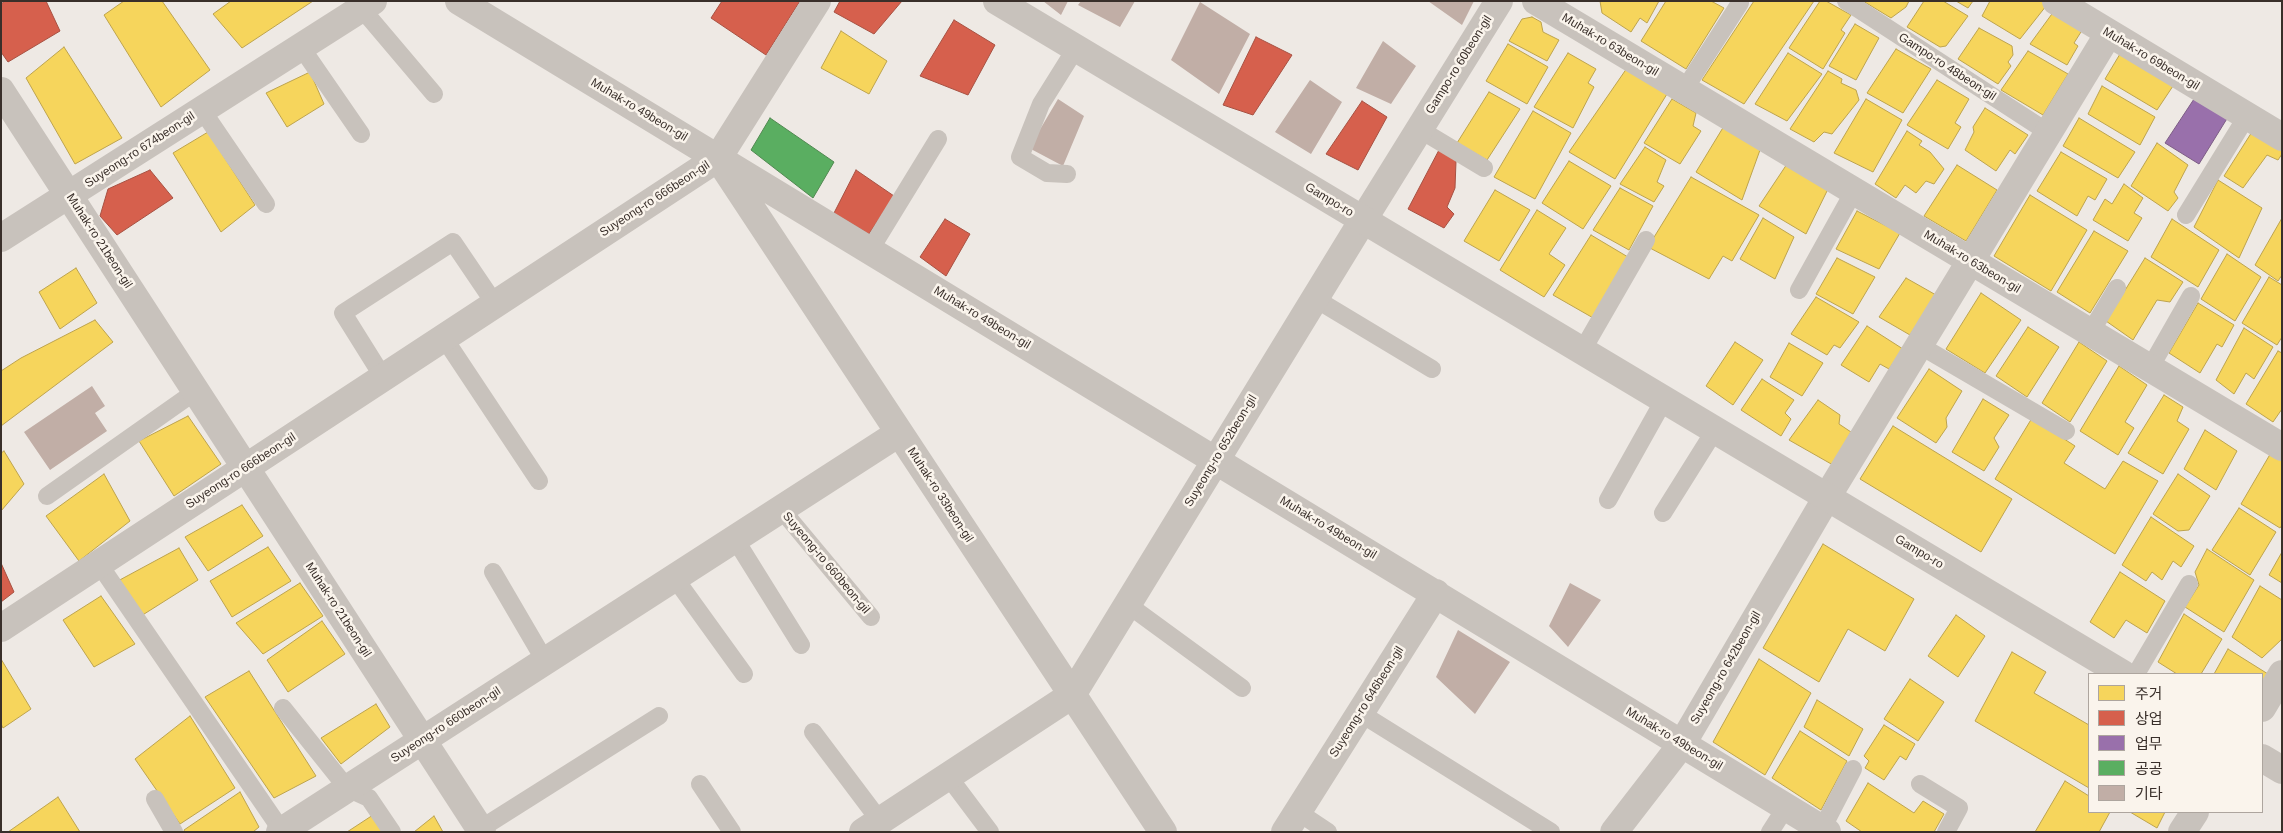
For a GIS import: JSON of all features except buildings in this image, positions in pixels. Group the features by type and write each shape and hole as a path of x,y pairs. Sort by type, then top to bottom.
{"street":[{"name":"Muhak-ro 49beon-gil","path":"459,1 1824,830"},
{"name":"Gampo-ro","path":"997,1 2121,673"},
{"name":"Gampo-ro 60beon-gil","path":"1362,220 1499,1"},
{"name":"Muhak-ro 63beon-gil","path":"1536,1 2282,447"},
{"name":"Muhak-ro 69beon-gil","path":"2056,1 2282,137"},
{"name":"Suyeong-ro 666beon-gil","path":"1,628 718,158 810,4"},
{"name":"Suyeong-ro 674beon-gil","path":"1,238 367,5"},
{"name":"Suyeong-ro 642beon-gil","path":"1614,832 1682,744 1827,497 2109,33"},
{"name":"Muhak-ro 21beon-gil","path":"1,91 481,830"},
{"name":"Muhak-ro 33beon-gil","path":"718,158 1163,832"},
{"name":"Suyeong-ro 652beon-gil","path":"872,826 1072,695 1362,220"},
{"name":"Suyeong-ro 660beon-gil","path":"281,831 900,433"},
{"name":"Suyeong-ro 646beon-gil","path":"1291,822 1436,593"},
{"path":"2263,706 2282,674"},
{"path":"2263,759 2282,770"},
{"path":"2182,832 2194,813"}],"lane":[{"name":"Gampo-ro 48beon-gil","path":"1846,1 2049,133"},
{"path":"1684,90 1740,3"},
{"name":"Suyeong-ro 674beon-gil","path":"367,5 434,94"},
{"path":"301,47 362,134"},
{"path":"1067,174 1047,173 1020,157 1041,104 1076,48"},
{"name":"Suyeong-ro 674beon-gil","path":"202,110 266,204"},
{"path":"2186,215 2247,116"},
{"path":"1419,129 1484,168"},
{"path":"870,250 938,139"},
{"path":"1799,290 1854,191"},
{"path":"1582,351 1646,240"},
{"path":"384,378 343,313 453,242 495,304"},
{"path":"2090,333 2117,288"},
{"path":"2150,368 2191,296"},
{"path":"1314,298 1432,369"},
{"path":"444,338 539,481"},
{"path":"1919,346 2066,431"},
{"path":"47,496 196,391"},
{"path":"1608,500 1664,400"},
{"path":"1663,513 1715,430"},
{"name":"Suyeong-ro 660beon-gil","path":"781,509 871,617"},
{"path":"735,539 801,645"},
{"name":"Suyeong-ro 660beon-gil","path":"99,564 281,831"},
{"path":"493,572 545,661"},
{"path":"674,578 744,674"},
{"path":"2137,673 2189,584"},
{"path":"1127,604 1242,688"},
{"path":"283,708 348,788 369,798 392,832"},
{"path":"1360,713 1551,832"},
{"name":"Muhak-ro 21beon-gil","path":"481,830 659,716"},
{"name":"Suyeong-ro 652beon-gil","path":"813,732 872,826"},
{"name":"Muhak-ro 49beon-gil","path":"1824,830 1854,769"},
{"path":"948,776 990,832"},
{"path":"700,784 732,832"},
{"path":"1920,784 1959,808 1946,832"},
{"path":"155,799 174,832"},
{"path":"1770,832 1786,807"},
{"name":"Suyeong-ro 646beon-gil","path":"1291,822 1328,832"}]}
